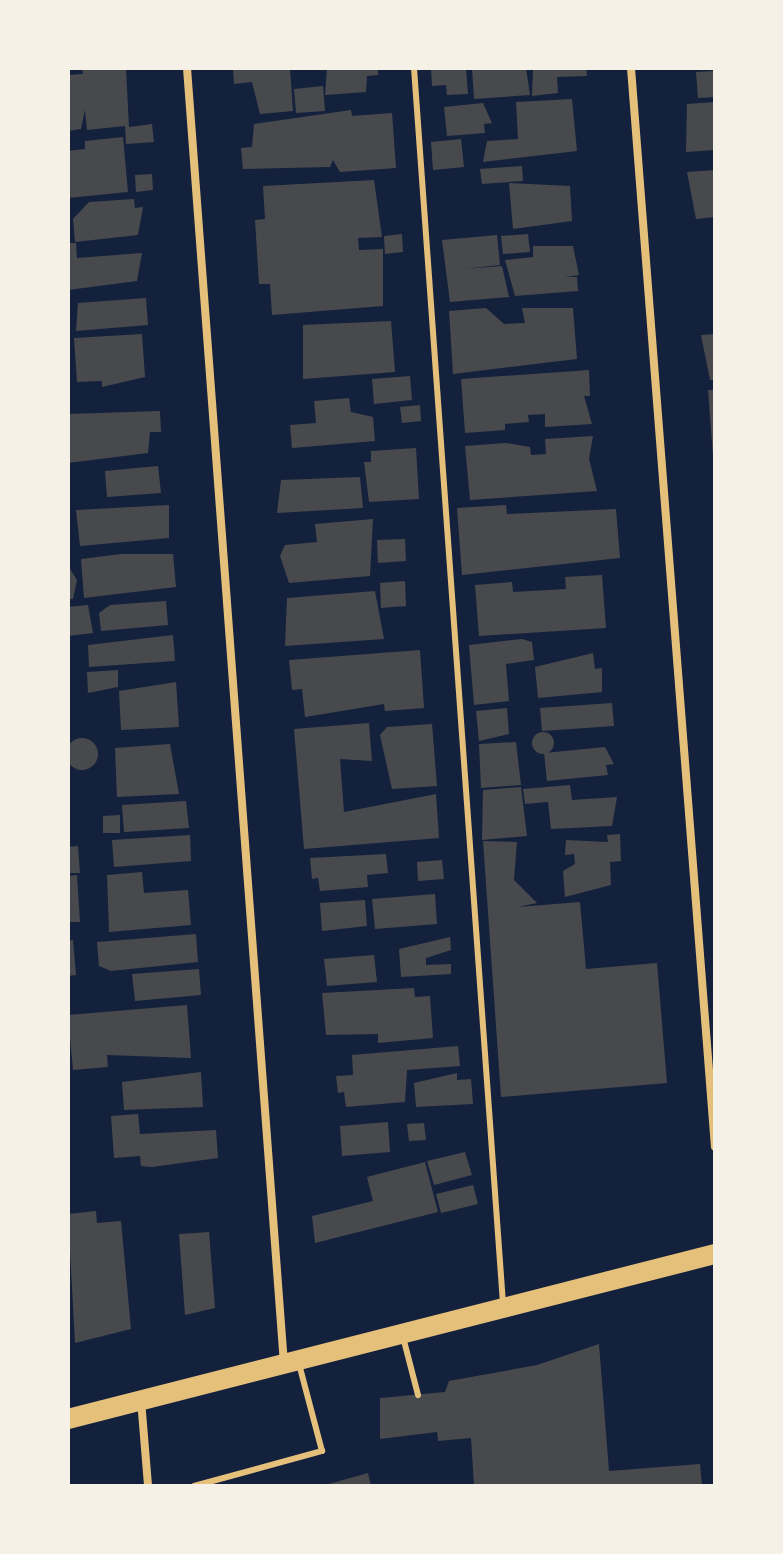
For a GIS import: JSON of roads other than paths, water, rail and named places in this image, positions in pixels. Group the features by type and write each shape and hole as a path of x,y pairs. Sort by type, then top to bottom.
{"main road":[{"path":"68,1419 715,1254"}],"street":[{"path":"187,68 292,1362"},
{"path":"631,68 715,1147"},
{"path":"141,1399 148,1486"}],"lane":[{"path":"414,68 503,1308"},
{"path":"402,1334 418,1395"},
{"path":"194,1486 322,1451 292,1362"}]}
